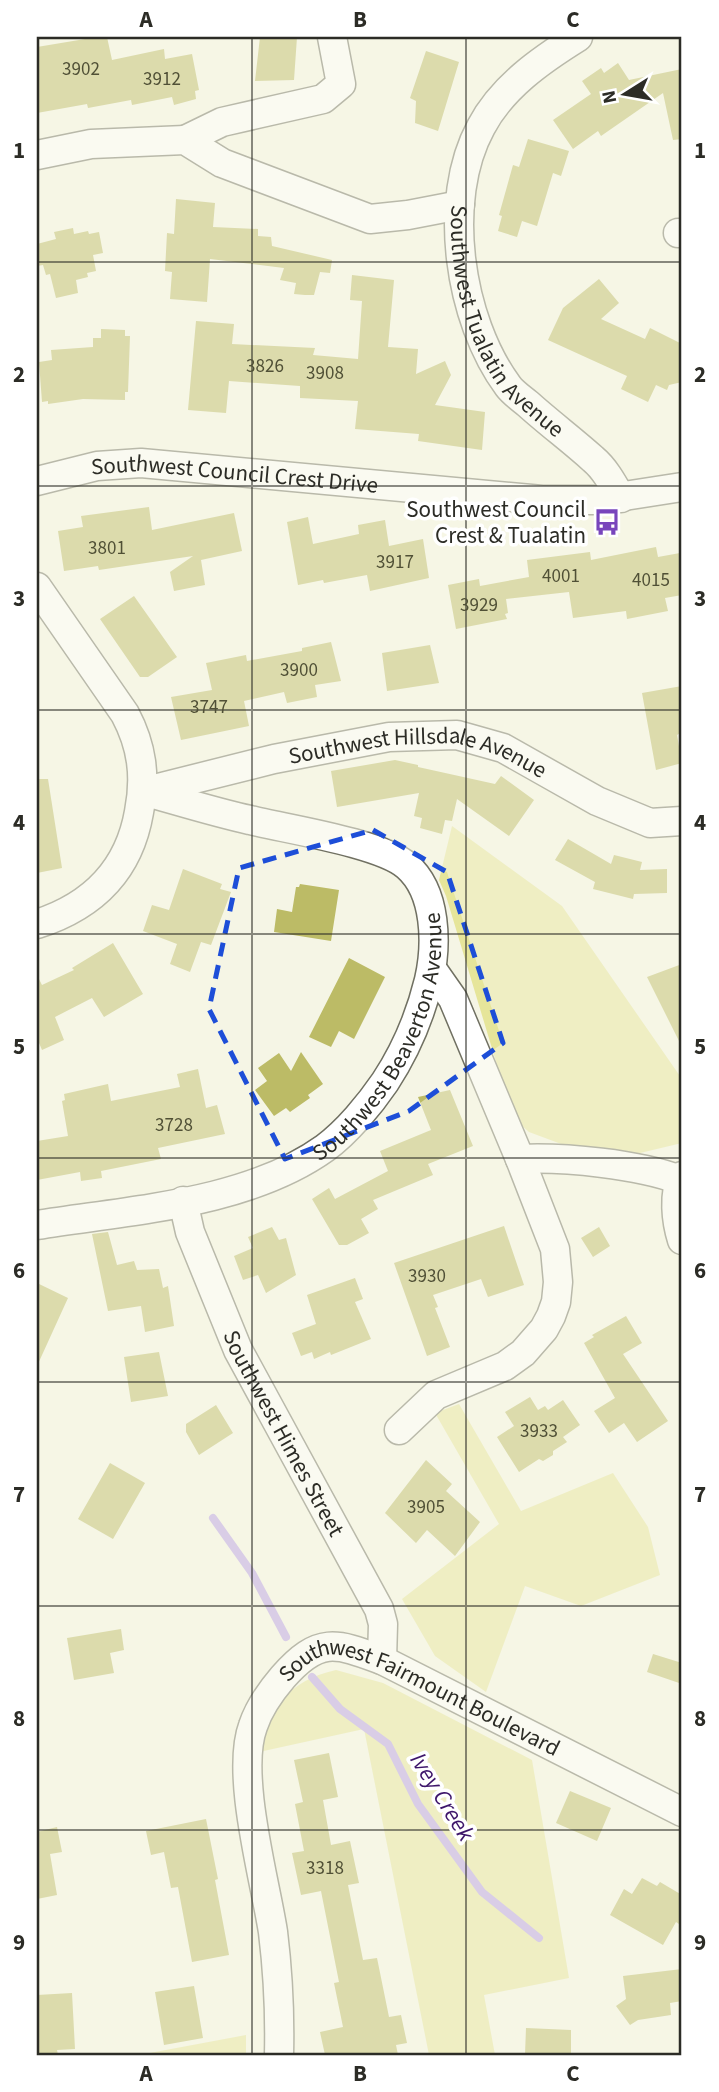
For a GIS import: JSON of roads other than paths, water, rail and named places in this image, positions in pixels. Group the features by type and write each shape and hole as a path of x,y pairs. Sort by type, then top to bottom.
{"street":[{"path":"37,155 91,144 185,140 222,122 323,99 341,84 332,37"},
{"name":"Southwest Tualatin Avenue","path":"578,37 547,57 515,83 496,103 481,126 464,173 460,205 461,255 465,283 482,337 509,387 603,468 621,498"},
{"path":"185,140 222,163 370,219 460,205"},
{"name":"Southwest Council Crest Drive","path":"37,481 97,466 141,463 521,499 621,498 682,487"},
{"path":"37,587 125,714 133,728 144,768 135,835 120,865 106,883 76,907 37,924"},
{"name":"Southwest Hillsdale Avenue","path":"143,791 274,759 389,737 457,735 503,748 597,801 650,823 682,821"},
{"name":"Southwest Beaverton Avenue","path":"37,1225 224,1194 296,1167 327,1147 371,1103 392,1071 422,1009 432,969 434,937 428,904 420,884 406,865 382,853 349,843 248,820 143,791"},
{"path":"399,1430 436,1395 505,1366 523,1353 544,1329 551,1316 558,1282 555,1249 520,1159 453,999 432,969"},
{"path":"520,1159 549,1158 681,1178 676,1209 682,1240"},
{"name":"Southwest Himes Street","path":"183,1201 190,1232 238,1350 379,1609 383,1624 382,1660"},
{"name":"Southwest Fairmount Boulevard","path":"279,2055 280,2015 273,1934 247,1776 252,1728 269,1693 299,1658 322,1647 344,1646 382,1660 682,1812"}],"waterway":[{"name":"Ivey Creek","path":"213,1518 252,1573 286,1637"},
{"name":"Ivey Creek","path":"312,1677 340,1709 388,1744 418,1804 482,1892 539,1938"}],"place":[{"name":"Southwest Council Crest & Tualatin","path":"607,522"}]}
